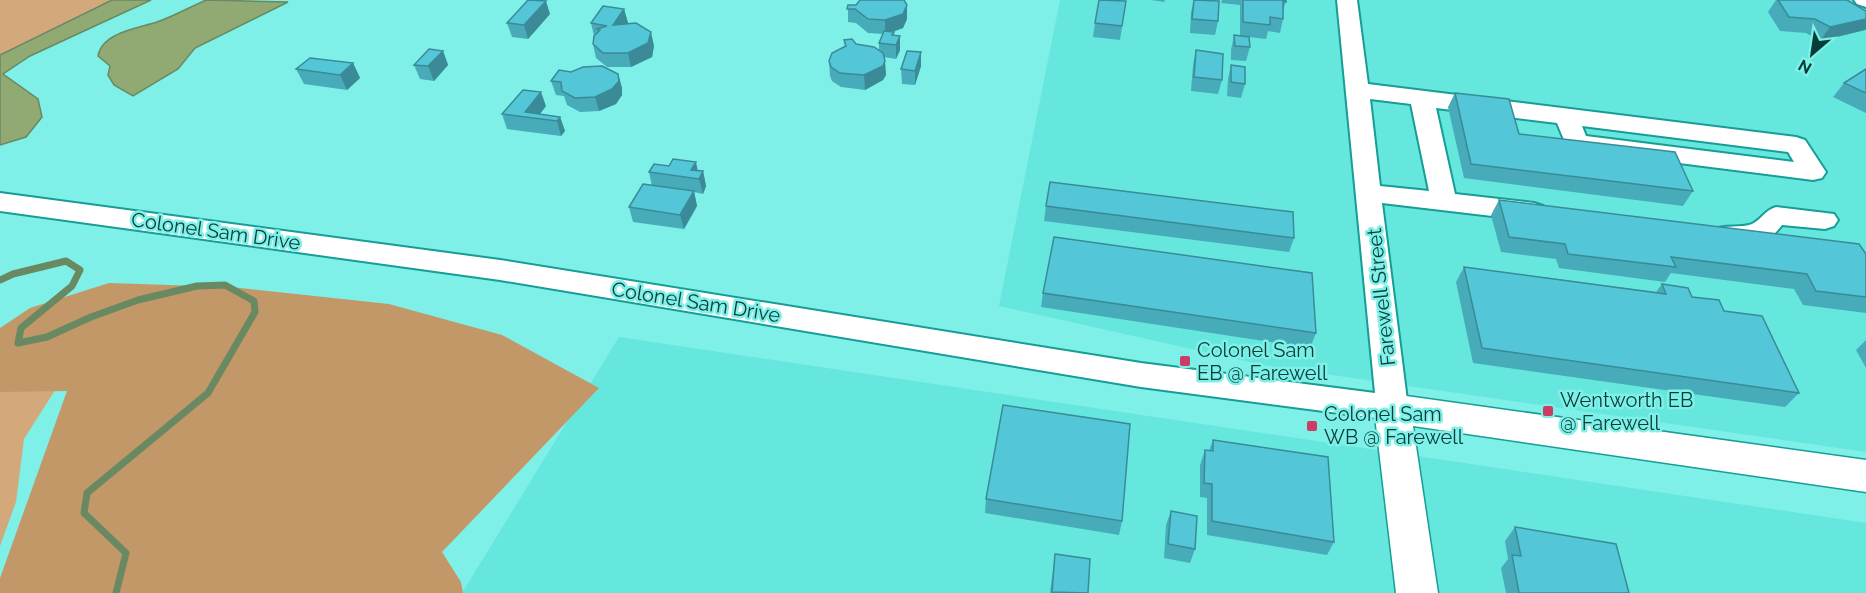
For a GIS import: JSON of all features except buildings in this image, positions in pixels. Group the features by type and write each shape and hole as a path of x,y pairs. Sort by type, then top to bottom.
{"main road":[{"path":"1392,408 1866,476"},
{"name":"Farewell Street","path":"1392,408 1417,593"}],"street":[{"name":"Farewell Street","path":"1347,0 1392,408"},
{"path":"1358,90 1422,99 1566,116 1796,145 1813,172 1576,142 1566,116"},
{"path":"1422,99 1444,201"},
{"path":"1370,193 1558,215"},
{"name":"Colonel Sam Drive","path":"0,202 500,270 1141,375 1392,408"},
{"path":"1695,232 1730,236 1760,232 1776,216 1825,220"}],"shaded area":[{"path":"0,0 112,0 0,55"},
{"path":"112,0 151,0 30,56 3,74 38,99 42,117 26,137 0,145 0,55"},
{"path":"206,0 288,2 195,48 178,69 133,96 114,85 108,75 110,66 98,56 106,41 122,32 163,20"},
{"path":"1060,0 1866,0 1866,452 1263,365 999,306"},
{"path":"109,283 231,287 389,304 502,335 599,388 442,552 461,582 463,593 0,593 0,578 67,391 0,392 0,328 30,308"},
{"path":"619,337 1866,523 1866,593 462,593"},
{"path":"0,375 59,384 24,439 16,502 0,546"}],"waterway":[{"path":"0,280 13,274 66,261 80,270 72,286 21,328 18,343 47,337 91,317 138,300 197,286 225,285 254,301 255,312 208,393 87,493 84,513 126,553 116,593"}],"place":[{"name":"Colonel Sam EB @ Farewell","path":"1185,361"},
{"name":"Wentworth EB @ Farewell","path":"1548,411"},
{"name":"Colonel Sam WB @ Farewell","path":"1312,426"}]}
